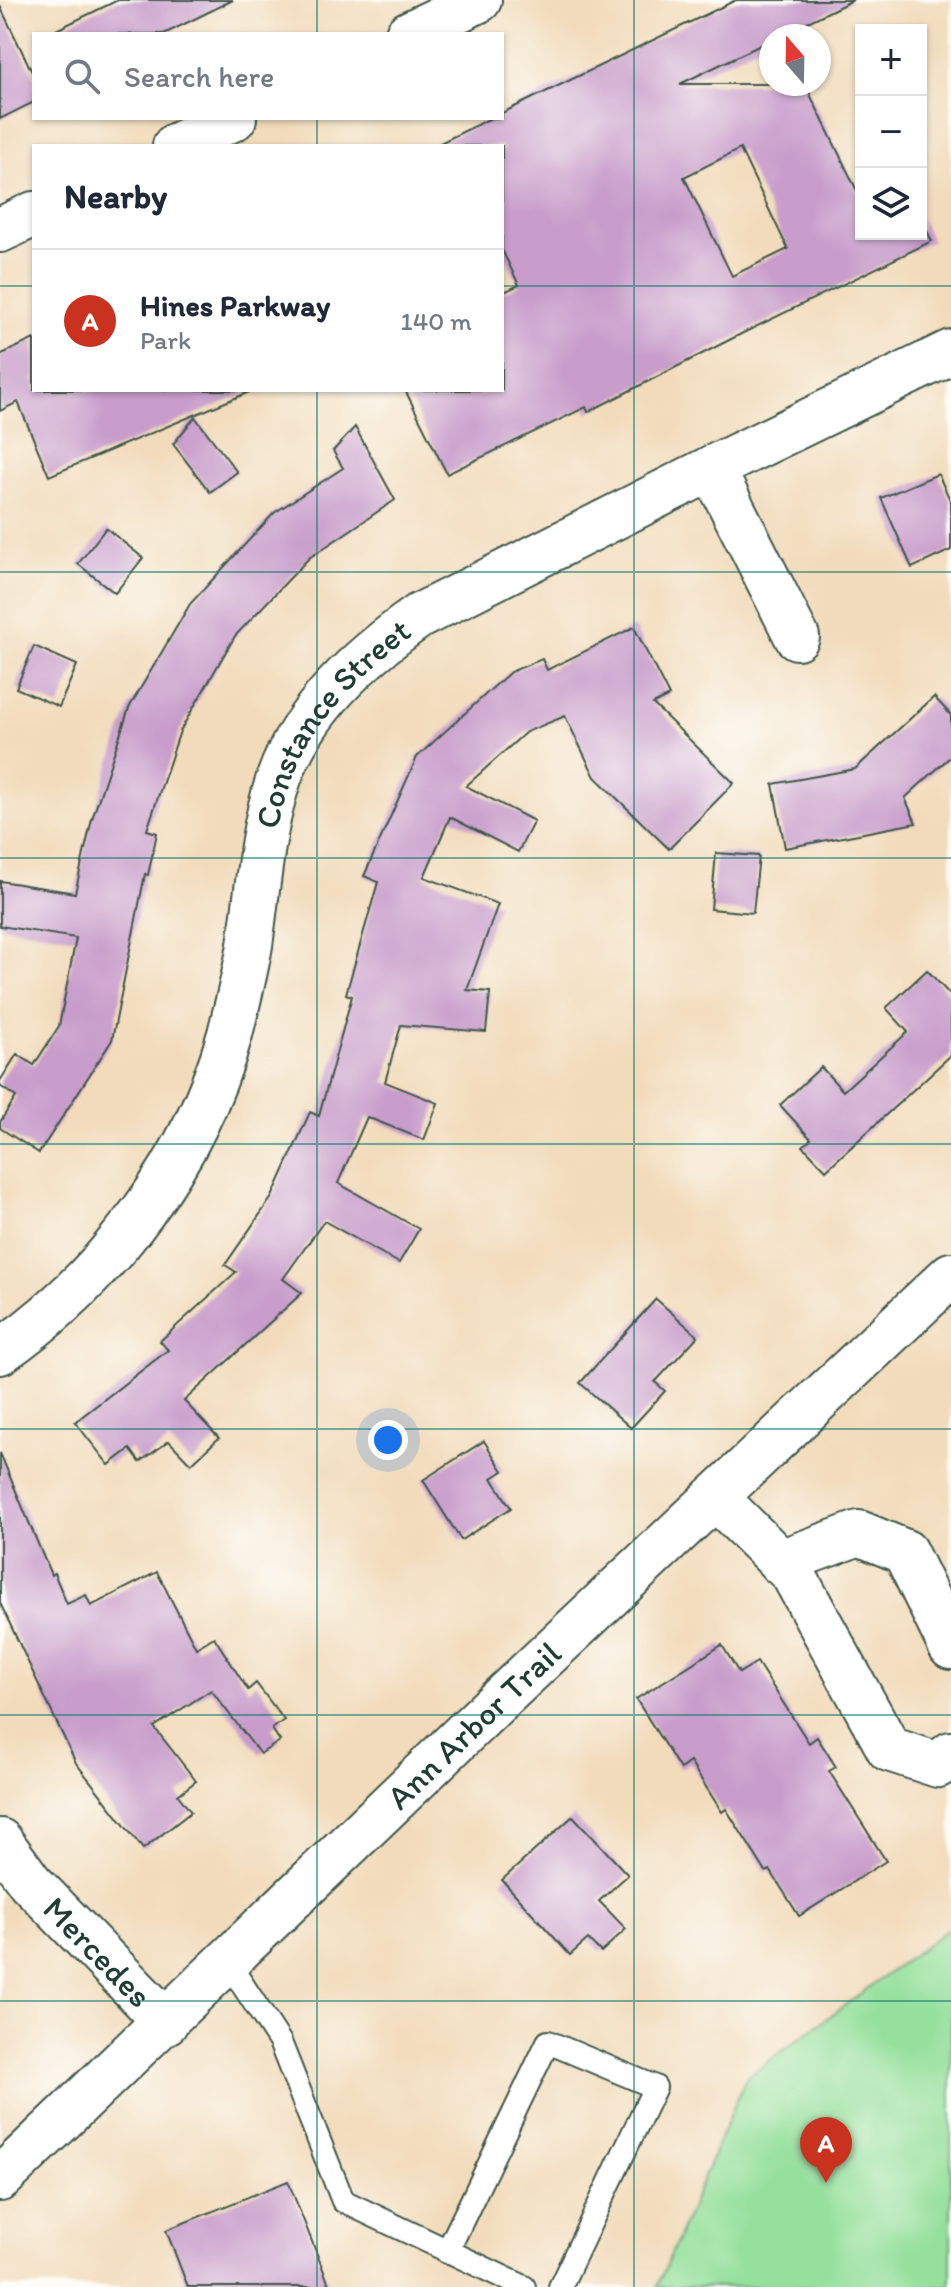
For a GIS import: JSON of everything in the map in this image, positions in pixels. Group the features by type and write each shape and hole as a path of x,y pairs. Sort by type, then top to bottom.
{"street":[{"path":"412,32 479,0"},
{"path":"179,144 230,120"},
{"path":"0,230 32,215"},
{"name":"Constance Street","path":"0,1352 50,1313 120,1242 151,1203 201,1111 229,1036 249,949 266,827 280,776 303,731 337,684 375,647 419,616 951,352"},
{"path":"712,468 797,637"},
{"name":"Ann Arbor Trail","path":"0,2179 951,1275"},
{"path":"715,1497 793,1574 889,1749 938,1765 951,1754"},
{"path":"780,1562 859,1533 905,1552 951,1647"},
{"name":"Mercedes","path":"0,1841 30,1882 166,2022"}],"lane":[{"path":"227,1961 280,2042 343,2201 524,2287"},
{"path":"447,2252 548,2042 655,2087 560,2287"}],"green space":[{"path":"951,1927 951,2287 657,2287 746,2078"}],"building":[{"path":"118,0 233,0 168,32 52,32"},
{"path":"736,0 853,0 804,24 759,24 759,46 680,84 759,84 759,96 811,96 855,187 855,240 927,240 927,231 932,241 588,412 586,407 447,474 406,392 504,392 504,292 519,285 504,254 504,144 438,144 487,120 504,120 504,112","holes":["740,149 788,249 732,276 684,177"]},
{"path":"0,6 32,72 32,103 0,119"},
{"path":"32,340 32,392 249,392 49,476 18,402 0,411 0,355"},
{"path":"195,417 237,472 210,492 173,444"},
{"path":"355,427 395,500 309,558 235,636 180,731 147,830 157,833 148,875 145,874 112,1040 39,1153 0,1128 0,1122 16,1097 0,1086 0,1081 17,1054 34,1065 59,1026 76,938 0,926 0,881 75,893 92,819 129,708 190,604 274,513 343,468 333,451"},
{"path":"938,474 951,502 951,550 912,568 881,498"},
{"path":"106,528 143,558 115,593 78,564"},
{"path":"634,627 669,696 653,704 734,783 669,849 595,777 565,716 526,732 466,786 534,821 518,852 450,817 424,877 498,904 467,990 490,992 486,1032 401,1025 385,1082 438,1103 424,1140 367,1117 338,1183 419,1229 399,1263 324,1221 283,1279 302,1293 184,1401 219,1438 191,1464 169,1441 140,1462 130,1449 109,1465 75,1422 168,1350 160,1341 236,1272 225,1265 272,1197 310,1112 319,1116 352,996 346,994 378,882 364,876 417,757 510,672 542,659 547,670"},
{"path":"34,646 77,665 59,707 16,688"},
{"path":"934,697 951,715 951,756 905,798 916,823 785,848 773,784 855,769"},
{"path":"716,853 759,856 753,913 711,909"},
{"path":"927,970 951,996 951,1055 826,1170 803,1146 811,1139 780,1105 821,1067 843,1091 908,1032 886,1008"},
{"path":"656,1299 698,1336 655,1382 665,1391 631,1428 580,1383"},
{"path":"484,1441 503,1471 492,1478 511,1508 461,1540 423,1480"},
{"path":"0,1453 51,1575 54,1573 67,1604 86,1595 91,1606 157,1572 196,1648 214,1637 248,1690 256,1683 284,1720 272,1729 280,1741 260,1754 211,1690 154,1727 196,1781 178,1795 191,1812 143,1849 76,1763 0,1603"},
{"path":"722,1645 739,1673 757,1662 809,1743 817,1737 836,1767 829,1771 886,1861 799,1916 770,1870 766,1872 726,1809 722,1812 690,1762 680,1769 636,1699"},
{"path":"573,1816 628,1875 599,1901 626,1929 601,1952 588,1939 570,1955 502,1880"},
{"path":"288,2181 330,2287 188,2287 166,2230"}],"place":[{"name":"Hines Parkway","path":"826,2183"}]}
